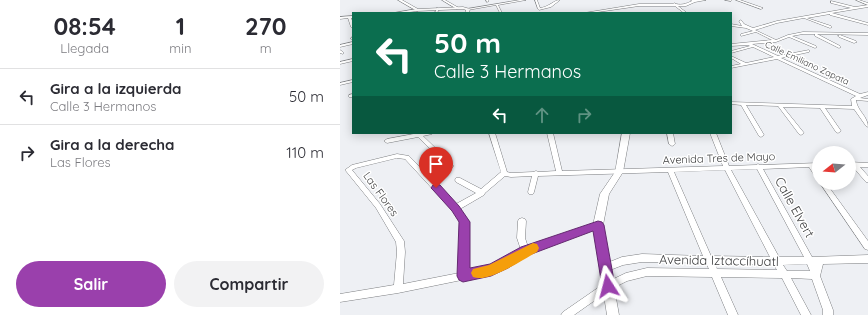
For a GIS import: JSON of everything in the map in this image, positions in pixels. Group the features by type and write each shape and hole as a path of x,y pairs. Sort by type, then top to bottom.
{"main road":[{"path":"400,0 417,12 458,8 467,10"},
{"path":"613,315 598,225 605,194 619,172 626,134"}],"street":[{"path":"443,0 458,8"},
{"path":"467,10 525,0"},
{"path":"536,0 539,9 541,9 549,8 559,0"},
{"path":"592,12 639,5 686,5 693,0 706,0"},
{"path":"726,0 731,0"},
{"path":"737,0 762,8"},
{"path":"857,0 868,5"},
{"path":"832,2 867,12"},
{"path":"467,10 475,4"},
{"path":"674,4 685,12"},
{"path":"497,5 500,12"},
{"path":"742,35 777,22 854,9 868,5"},
{"path":"827,14 868,23"},
{"path":"340,18 351,17"},
{"path":"803,17 830,27"},
{"path":"741,21 743,24 776,41"},
{"path":"732,25 749,27"},
{"path":"813,34 839,47"},
{"path":"732,45 776,41 789,36 813,34 867,35"},
{"path":"837,34 855,42"},
{"path":"789,36 815,47"},
{"path":"340,46 352,43"},
{"name":"Calle Emiliano Zapata","path":"748,44 860,96"},
{"path":"732,52 753,46"},
{"path":"732,67 808,51"},
{"path":"732,58 744,64"},
{"path":"340,63 352,60"},
{"path":"340,84 352,81"},
{"path":"853,99 868,93"},
{"path":"853,99 868,100"},
{"path":"853,99 855,108 866,117 868,125"},
{"path":"732,103 822,108 855,108"},
{"path":"743,104 761,135"},
{"path":"780,106 801,133"},
{"path":"822,108 838,131"},
{"path":"388,142 424,134"},
{"path":"456,208 482,193 504,173 492,134"},
{"path":"550,134 559,172"},
{"path":"670,134 672,144"},
{"path":"713,134 726,167 806,315"},
{"path":"419,135 451,166"},
{"name":"Las Flores","path":"398,289 401,252 400,241 378,206 348,170 350,167 396,156 407,157 456,208 465,222 463,276"},
{"path":"856,164 868,165"},
{"name":"Avenida Tres de Mayo","path":"504,173 511,175 559,172 619,172 810,165"},
{"name":"Calle Elvert","path":"758,166 810,260 828,310 828,315"},
{"path":"856,168 868,180"},
{"path":"670,170 733,315"},
{"path":"531,192 536,173"},
{"path":"458,180 482,193"},
{"path":"828,190 868,247"},
{"path":"522,221 521,238 525,251"},
{"path":"340,298 398,289 491,270 525,251 598,225"},
{"name":"Avenida Iztaccíhuatl","path":"605,268 622,261 642,258 777,261 868,259"},
{"path":"816,275 820,260"},
{"name":"Avenida Iztaccíhuatl","path":"566,315 608,286 626,277 647,272 816,275"}],"slow traffic":[{"path":"478,273 491,270 533,248"}],"route":[{"path":"436,188 456,208 465,222 463,276 491,270 525,251 598,225 608,286"}]}
